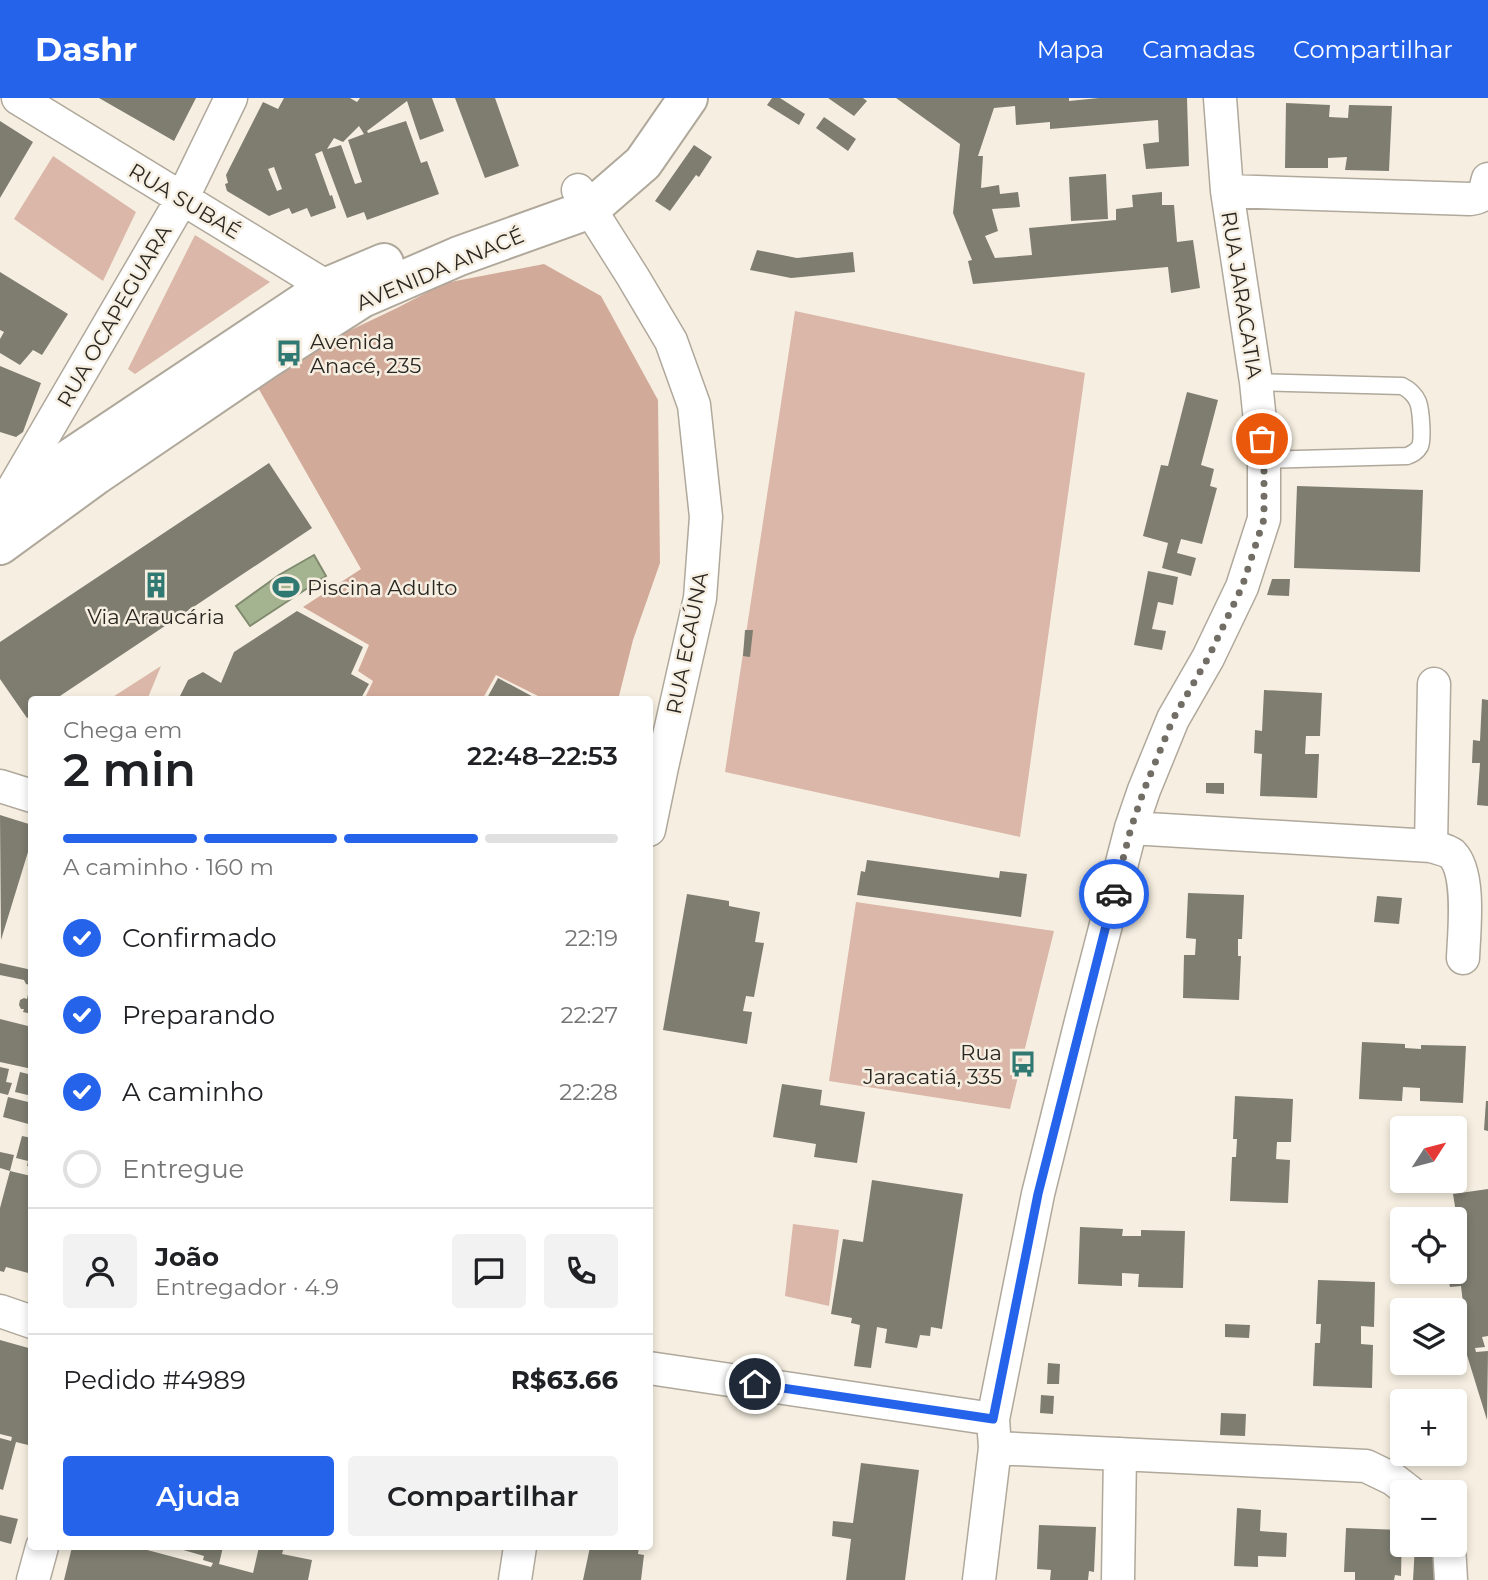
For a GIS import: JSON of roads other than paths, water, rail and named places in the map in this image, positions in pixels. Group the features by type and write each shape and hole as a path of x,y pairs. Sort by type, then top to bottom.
{"street":[{"name":"RUA SUBAÉ","path":"18,98 338,297"},
{"name":"RUA OCAPEGUARA","path":"6,521 182,199 231,98"},
{"name":"RUA JARACATIA","path":"979,1580 994,1434 1038,1194 1131,828 1173,719 1208,658 1242,587 1264,519 1264,460 1227,191 1220,98"},
{"name":"AVENIDA ANACÉ","path":"6,521 96,475 254,368 338,297 362,299 584,200 643,163 673,101"},
{"path":"1227,191 1470,199 1485,193 1488,179"},
{"name":"RUA ECAÚNA","path":"584,200 671,341 694,405 706,517 700,598 653,811"},
{"path":"1431,846 1434,684"},
{"path":"0,786 28,795"},
{"path":"1131,828 1431,846 1451,854 1460,869 1465,888 1463,958"},
{"path":"0,1311 28,1321"},
{"path":"653,1368 994,1434 1120,1454 1366,1466 1394,1480"},
{"path":"1118,1580 1120,1454"},
{"path":"33,1580 41,1550"},
{"path":"514,1580 519,1550"},
{"path":"1450,1557 1451,1580"}],"lane":[{"path":"1255,382 1402,386 1409,390 1418,402 1421,426 1421,443 1418,449 1407,456 1264,460"}],"place":[{"name":"Avenida Anacé, 235","path":"289,353"},
{"name":"Via Araucária","path":"156,585"},
{"name":"Piscina Adulto","path":"286,587"},
{"name":"Rua Jaracatiá, 335","path":"1023,1064"}]}
